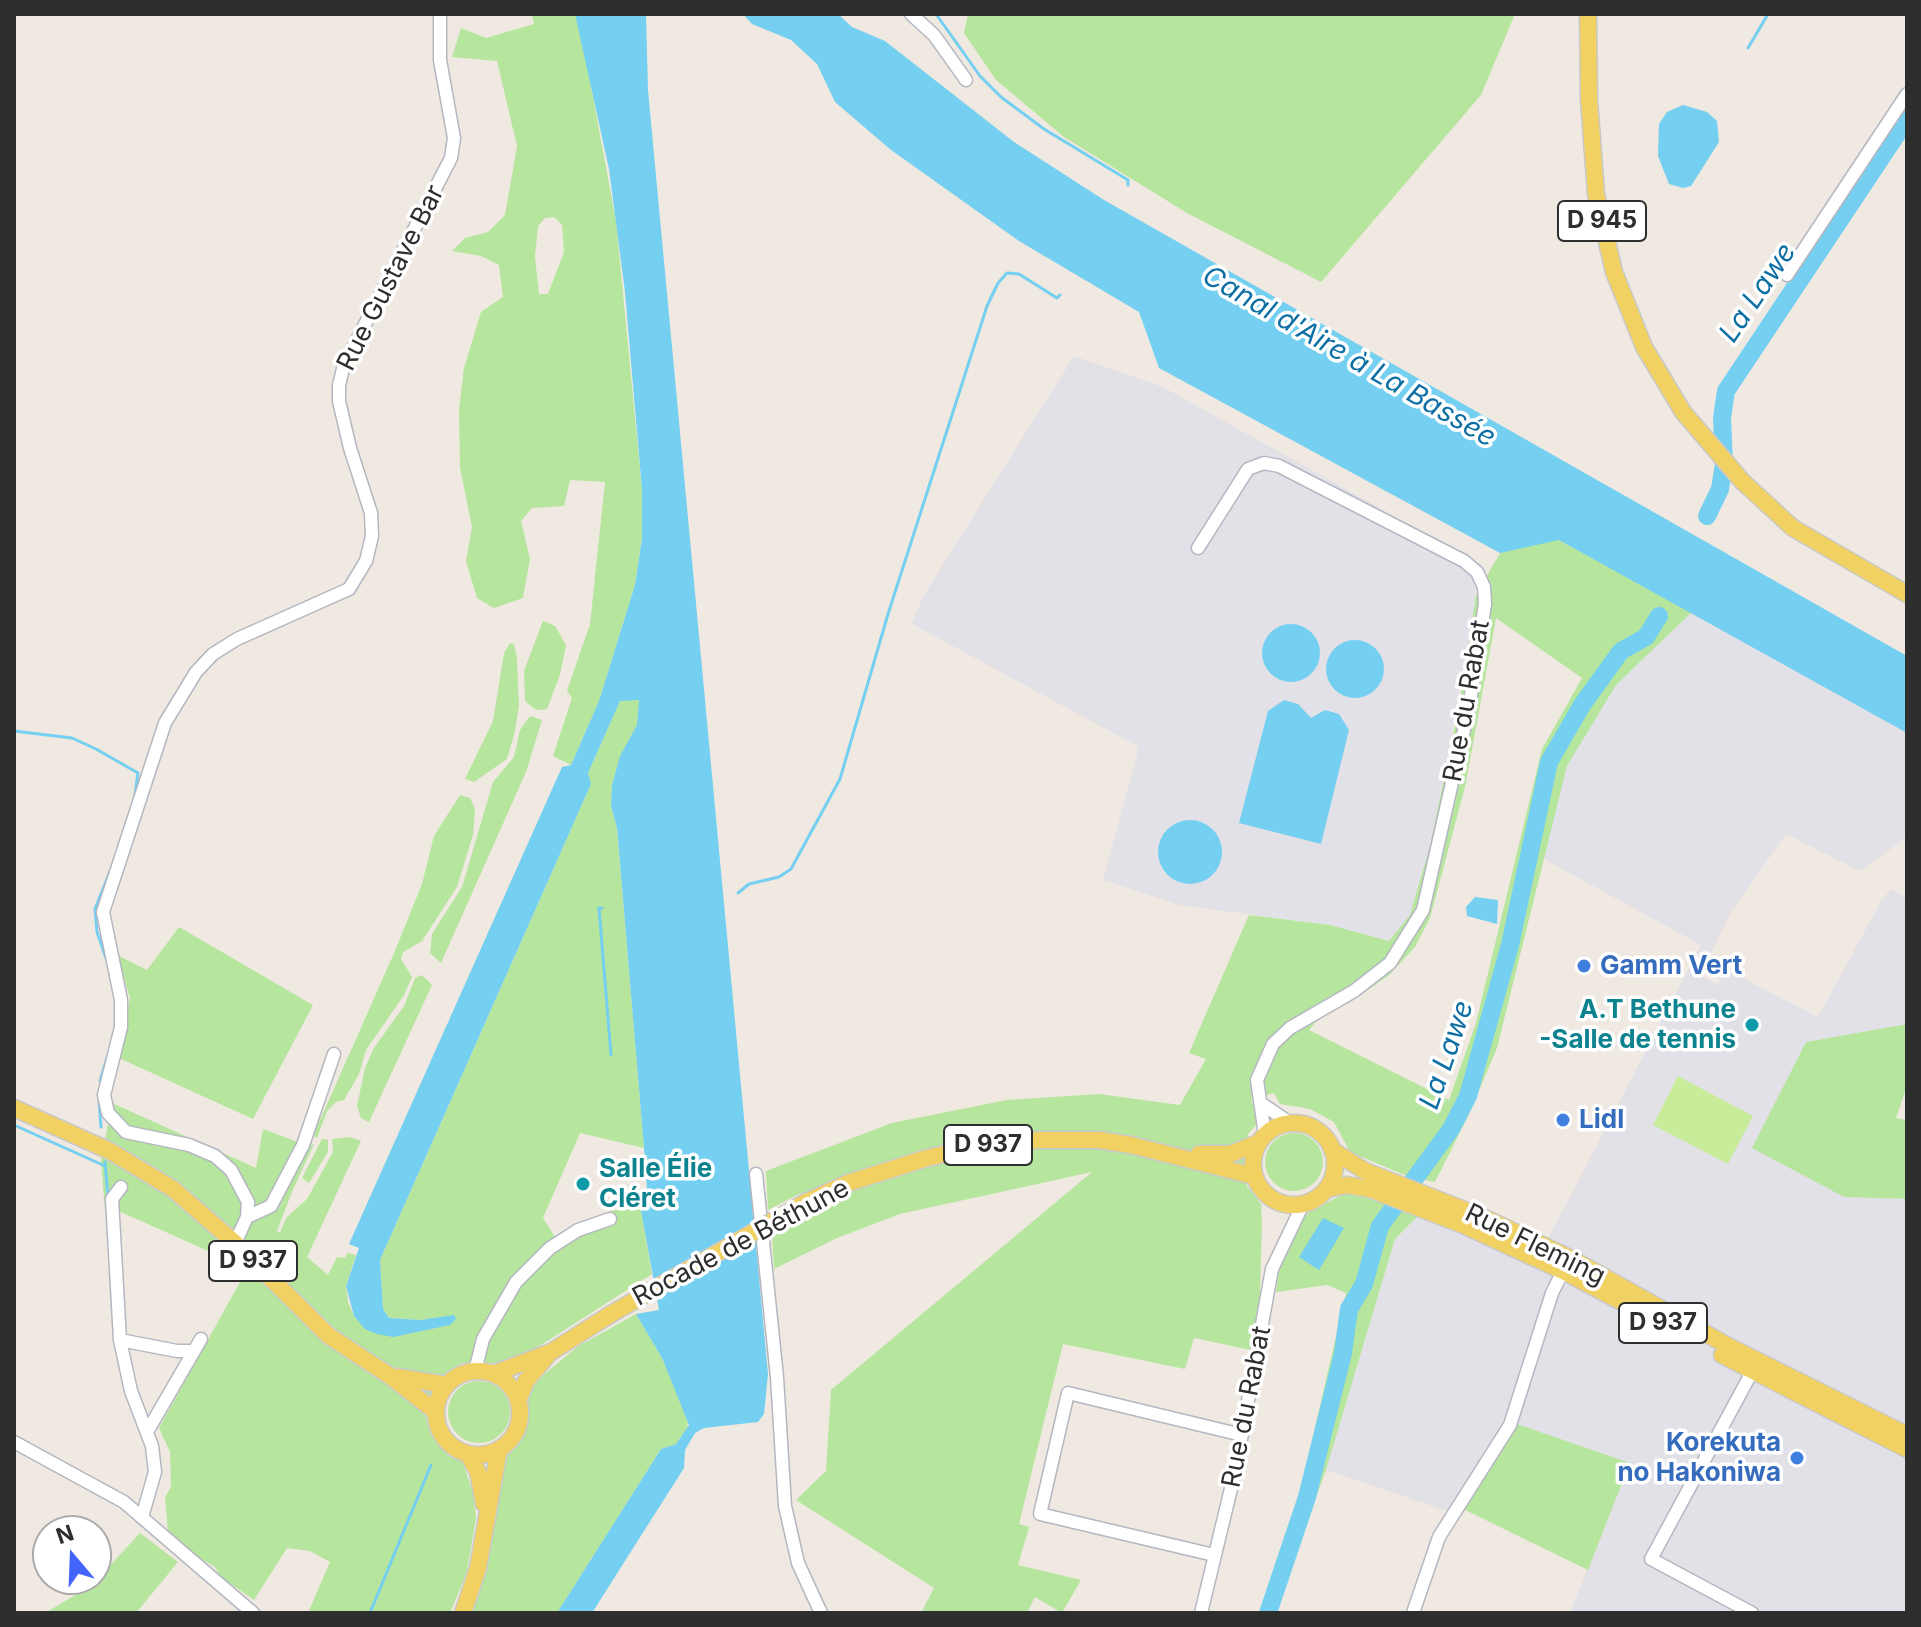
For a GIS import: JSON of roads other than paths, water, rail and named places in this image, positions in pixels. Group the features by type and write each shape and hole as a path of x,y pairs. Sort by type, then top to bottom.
{"main road":[{"name":"D 945","path":"1588,14 1589,99 1596,194 1614,272 1644,347 1683,412 1743,482 1793,528 1907,594"},
{"name":"D 937","path":"14,1108 143,1168 235,1243 329,1336 390,1376 436,1412"},
{"path":"1290,1123 1316,1129 1332,1150 1335,1170 1327,1189 1303,1204 1287,1205 1272,1200 1254,1176 1254,1155 1262,1139 1276,1127 1290,1123"},
{"name":"Rocade de Béthune","path":"1177,1155 1230,1154 1262,1139"},
{"name":"Rocade de Béthune","path":"493,1374 551,1352 806,1202 891,1168 1006,1142 1099,1140 1177,1155 1254,1176"},
{"name":"Rue Fleming","path":"1332,1150 1393,1190 1561,1254 1730,1347 1907,1435"},
{"name":"Rue Fleming","path":"1327,1189 1347,1185 1393,1190"},
{"name":"Rue Fleming","path":"1419,1200 1907,1449"},
{"name":"Rocade de Béthune","path":"518,1401 526,1381 551,1352"},
{"path":"468,1454 499,1449 508,1443 519,1423 518,1401 513,1389 493,1374 475,1371 455,1378 447,1385 436,1412 441,1434 448,1443 468,1454 482,1485 486,1517"},
{"name":"D 937","path":"390,1376 447,1385"},
{"path":"464,1608 499,1449"}],"street":[{"name":"Rue Gustave Bar","path":"247,1217 248,1202 240,1186 231,1170 215,1156 189,1145 126,1132 108,1113 104,1095 121,1027 121,1000 103,912 165,723 196,672 213,654 237,639 349,589 366,561 372,536 371,513 350,448 339,401 339,385 344,365 451,158 454,138 440,60 440,14"},
{"path":"911,14 934,35 966,80"},
{"path":"1787,275 1907,94"},
{"name":"Rue du Rabat","path":"1198,548 1248,469 1264,463 1279,466 1464,561 1477,572 1484,587 1485,604 1469,708 1423,910 1390,963 1354,991 1290,1028 1273,1044 1257,1080 1262,1104 1262,1139"},
{"path":"235,1243 247,1217 271,1206 303,1145 334,1054"},
{"path":"1262,1104 1290,1123"},
{"path":"756,1174 777,1377 785,1506 798,1563 821,1613"},
{"path":"121,1187 112,1199 120,1340 131,1391 147,1432 155,1472 142,1517"},
{"name":"Rue du Rabat","path":"1201,1613 1242,1435 1272,1269 1303,1204"},
{"path":"475,1371 483,1339 516,1282 550,1248 578,1230 610,1219"},
{"path":"1413,1613 1439,1537 1515,1412 1552,1293 1563,1271"},
{"path":"147,1432 201,1339"},
{"path":"120,1340 193,1351"},
{"path":"1752,1613 1651,1559 1753,1370"},
{"path":"1214,1555 1040,1514 1068,1393 1242,1435"},
{"path":"14,1442 111,1494 253,1613"}],"water":[{"path":"575,14 646,14 648,90 768,1374 764,1414 758,1422 704,1428 695,1433 685,1450 684,1468 592,1613 557,1613 661,1449 676,1444 689,1425 662,1358 636,1314 659,1310 640,1205 648,1203 617,828 611,806 612,785 620,756 637,725 639,700 620,701 588,773 591,784 380,1260 383,1309 389,1318 420,1320 454,1315 456,1319 450,1325 393,1337 377,1334 365,1329 354,1316 346,1286 359,1248 349,1244 562,767 571,765 599,701 635,585 642,538 642,490 625,292 609,169"},
{"name":"Canal d'Aire à La Bassée","path":"743,14 838,14 852,27 885,41 1014,142 1104,200 1907,656 1907,733 1559,540 1500,553 1159,368 1139,312 1019,241 891,150 835,102 817,64 791,40 752,24"},
{"path":"1683,105 1707,112 1717,121 1719,142 1691,186 1683,188 1669,184 1658,156 1659,124 1667,112"},
{"path":"1291,624 1302,626 1311,633 1318,642 1318,664 1311,673 1302,680 1291,682 1280,680 1271,673 1264,664 1262,653 1264,642 1271,633 1280,626"},
{"path":"1355,640 1366,642 1375,649 1382,658 1382,680 1375,689 1366,696 1355,698 1344,696 1335,689 1328,680 1326,669 1328,658 1335,649 1344,642"},
{"path":"1284,700 1298,704 1311,718 1325,710 1339,714 1349,730 1321,844 1239,823 1268,711"},
{"path":"1190,820 1202,822 1213,829 1220,840 1220,864 1213,875 1202,882 1190,884 1178,882 1167,875 1160,864 1158,852 1160,840 1167,829 1178,822"},
{"path":"1475,897 1498,900 1497,924 1467,916 1466,907"},
{"path":"1323,1218 1344,1228 1319,1270 1299,1257"}],"waterway":[{"path":"936,14 980,76 1001,97 1044,129 1128,180 1128,185"},
{"path":"1748,48 1768,14"},
{"name":"La Lawe","path":"1707,516 1720,489 1724,464 1722,418 1726,391 1907,119"},
{"path":"738,893 749,884 779,877 791,869 840,779 888,614 987,306 998,283 1007,273 1019,274 1057,298 1060,295"},
{"name":"La Lawe","path":"1268,1613 1307,1497 1343,1353 1349,1309 1364,1284 1380,1226 1451,1129 1468,1096 1510,945 1549,762 1582,705 1621,651 1646,637 1659,616"},
{"path":"14,731 72,738 96,749 138,773 135,795"},
{"path":"107,961 97,932 95,909 111,869"},
{"path":"602,908 599,908 611,1055"},
{"path":"100,1081 107,1058"},
{"path":"99,1101 101,1127"},
{"path":"14,1125 105,1166"},
{"path":"105,1162 108,1198"},
{"path":"370,1613 431,1465"}],"place":[{"name":"Gamm Vert","path":"1584,966"},
{"name":"A.T Bethune -Salle de tennis","path":"1752,1025"},
{"name":"Lidl","path":"1563,1120"},
{"name":"Salle Élie Cléret","path":"583,1184"},
{"name":"Korekuta no Hakoniwa","path":"1797,1458"}]}
